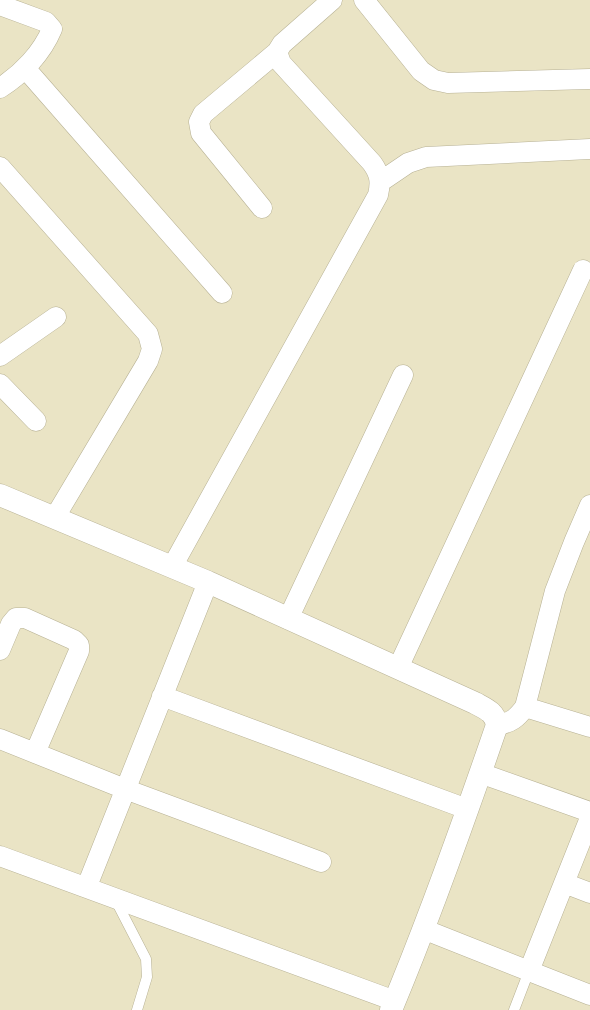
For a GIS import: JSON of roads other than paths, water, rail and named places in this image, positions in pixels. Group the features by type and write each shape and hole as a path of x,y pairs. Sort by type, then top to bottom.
{"street":[{"path":"262,208 201,133 199,122 203,114 277,52 282,44 332,0"},
{"path":"364,0 422,71 434,80 448,83 590,79"},
{"path":"0,5 46,22 52,29 48,37 25,68 0,88"},
{"path":"172,568 378,195 380,182 378,172 372,163 281,63 277,52"},
{"path":"25,68 222,293"},
{"path":"380,182 408,163 426,157 590,149"},
{"path":"0,167 148,334 152,349 148,361 56,517"},
{"path":"398,668 447,566 504,436 583,270"},
{"path":"0,356 56,317"},
{"path":"288,619 403,374"},
{"path":"0,384 36,421"},
{"path":"0,495 56,517 172,568 208,582 491,711 496,717 497,725 423,929 393,1005 87,886 0,856"},
{"path":"497,725 508,724 516,719 525,707 549,612 582,545 590,505"},
{"path":"87,886 208,582"},
{"path":"0,650 11,624 16,618 25,618 74,640 79,645 79,651 35,752"},
{"path":"162,696 467,809"},
{"path":"525,707 590,727"},
{"path":"0,739 125,789 321,862"},
{"path":"480,773 590,812"},
{"path":"529,971 590,818"},
{"path":"564,883 590,893"},
{"path":"423,929 590,995"}],"lane":[{"path":"114,897 146,959 147,977 137,1010"},
{"path":"514,1010 529,971"}]}
